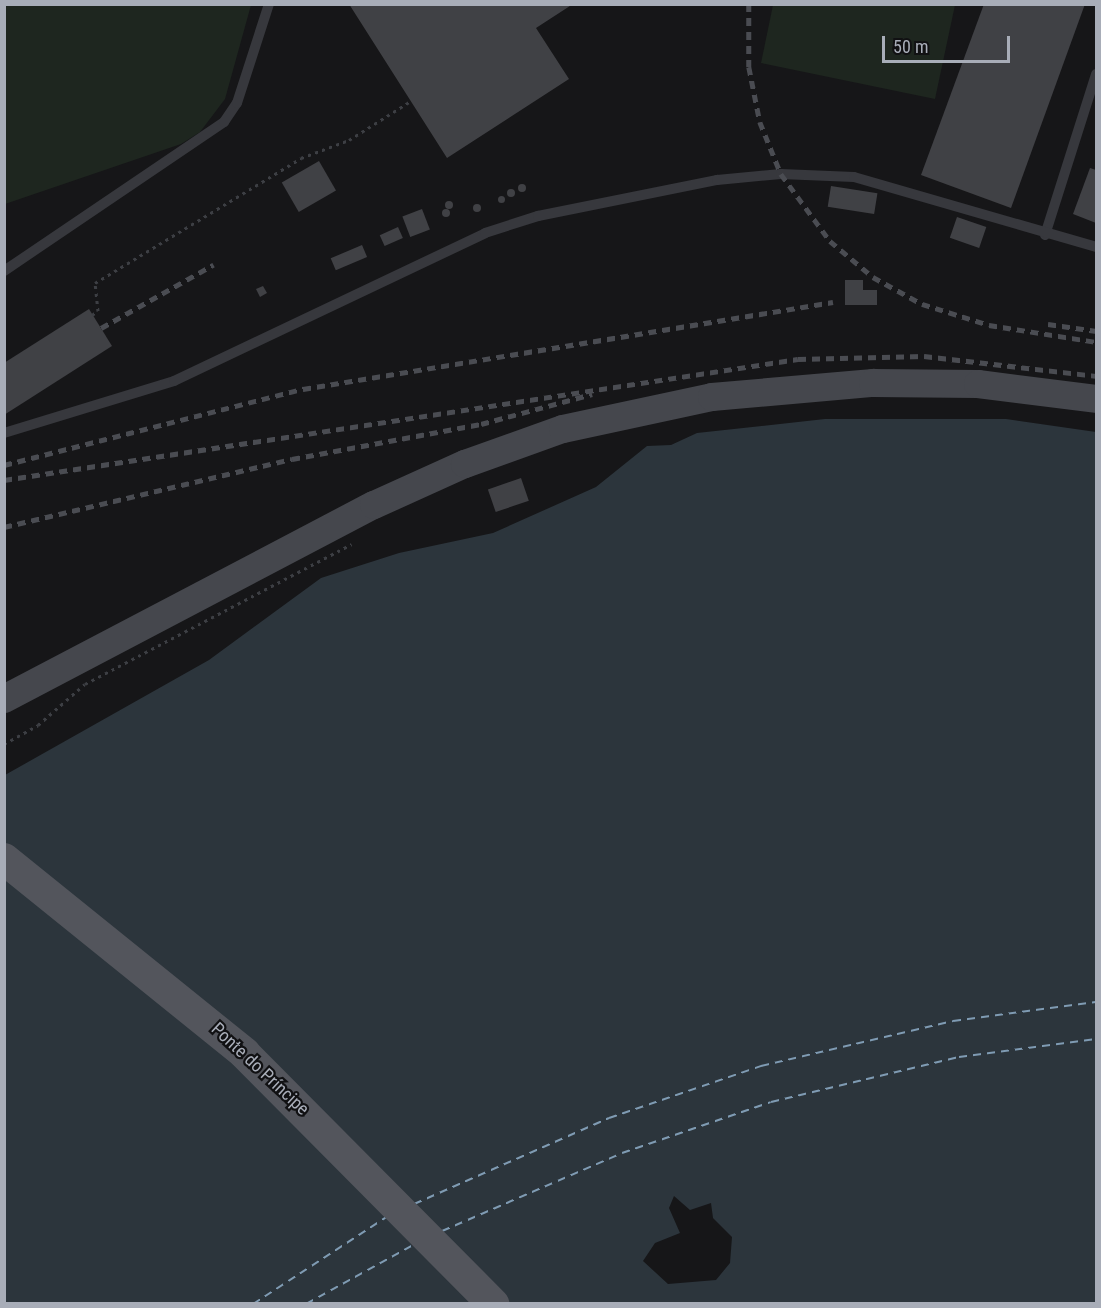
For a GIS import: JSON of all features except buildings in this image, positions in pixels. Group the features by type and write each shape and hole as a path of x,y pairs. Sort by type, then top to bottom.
{"main road":[{"name":"Ponte do Príncipe","path":"4,859 244,1053 493,1304"},
{"name":"Ponte do Príncipe","path":"4,882 231,1068 467,1304"}],"street":[{"path":"4,699 374,505 465,464 563,429 711,397 873,383 978,384 1096,399"}],"lane":[{"path":"4,271 224,122 237,103 269,4"},
{"path":"1045,235 1096,74"},
{"path":"4,432 174,381 503,227 717,180 781,174 854,177 1045,235 1096,247"}],"path":[{"path":"92,315 98,311 94,283 301,158 349,140 411,102"},
{"path":"4,744 38,725 84,684 312,570 360,538"}],"shaded area":[{"path":"4,5 251,5 225,99 200,132 181,144 5,204"},
{"path":"773,5 955,5 935,99 761,63"},
{"path":"825,419 1006,419 1096,432 1096,1303 5,1304 5,775 209,660 321,578 399,553 493,533 596,487 647,446 671,445 697,433","holes":["674,1196 690,1210 711,1203 713,1218 732,1237 730,1263 716,1280 668,1284 643,1261 655,1243 680,1233 669,1208"]}],"ferry route":[{"path":"414,1204 609,1118 761,1066 953,1021 1096,1002"},
{"path":"442,1231 622,1153 771,1102 959,1057 1096,1039"},
{"path":"253,1304 385,1218"},
{"path":"306,1304 413,1245"}],"railway":[{"path":"749,4 749,67 760,122 781,174 830,241 873,277 922,304 989,325 1096,342"},
{"path":"101,328 213,265"},
{"path":"4,465 303,389 833,302"},
{"path":"1048,324 1096,331"},
{"path":"4,480 798,359 924,356 1096,376"},
{"path":"4,527 292,459 481,424 592,394"}]}
